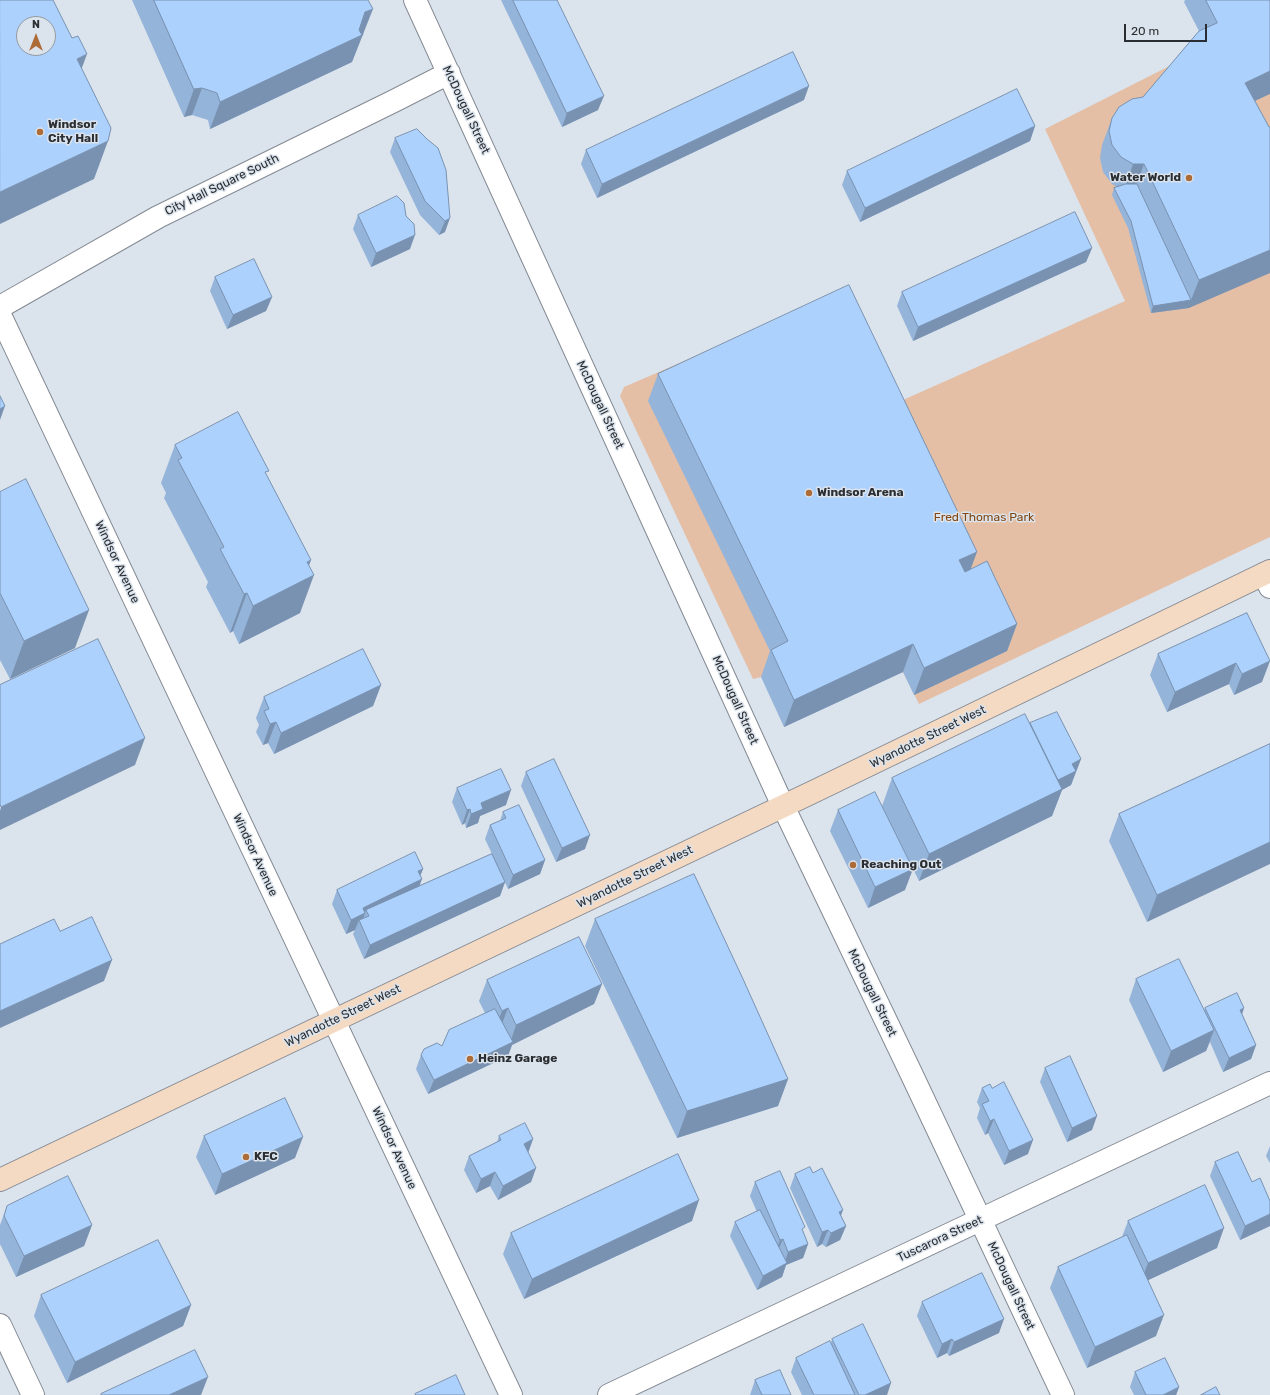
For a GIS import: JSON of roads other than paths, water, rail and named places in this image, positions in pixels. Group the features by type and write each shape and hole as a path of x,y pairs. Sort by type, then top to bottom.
{"main road":[{"name":"Wyandotte Street West","path":"0,1180 783,806 1268,577"}],"street":[{"name":"McDougall Street","path":"415,0 783,806 1063,1395"},
{"name":"City Hall Square South","path":"0,307 158,217 449,73"},
{"name":"Windsor Avenue","path":"0,315 511,1395"},
{"name":"Tuscarora Street","path":"609,1395 1270,1083"},
{"path":"0,1325 34,1395"}],"place":[{"name":"Windsor City Hall","path":"40,132"},
{"name":"Water World","path":"1189,178"},
{"name":"Windsor Arena","path":"809,493"},
{"name":"Reaching Out","path":"853,865"},
{"name":"Heinz Garage","path":"470,1059"},
{"name":"KFC","path":"246,1157"}],"park label":[{"name":"Fred Thomas Park","path":"984,518"}]}
